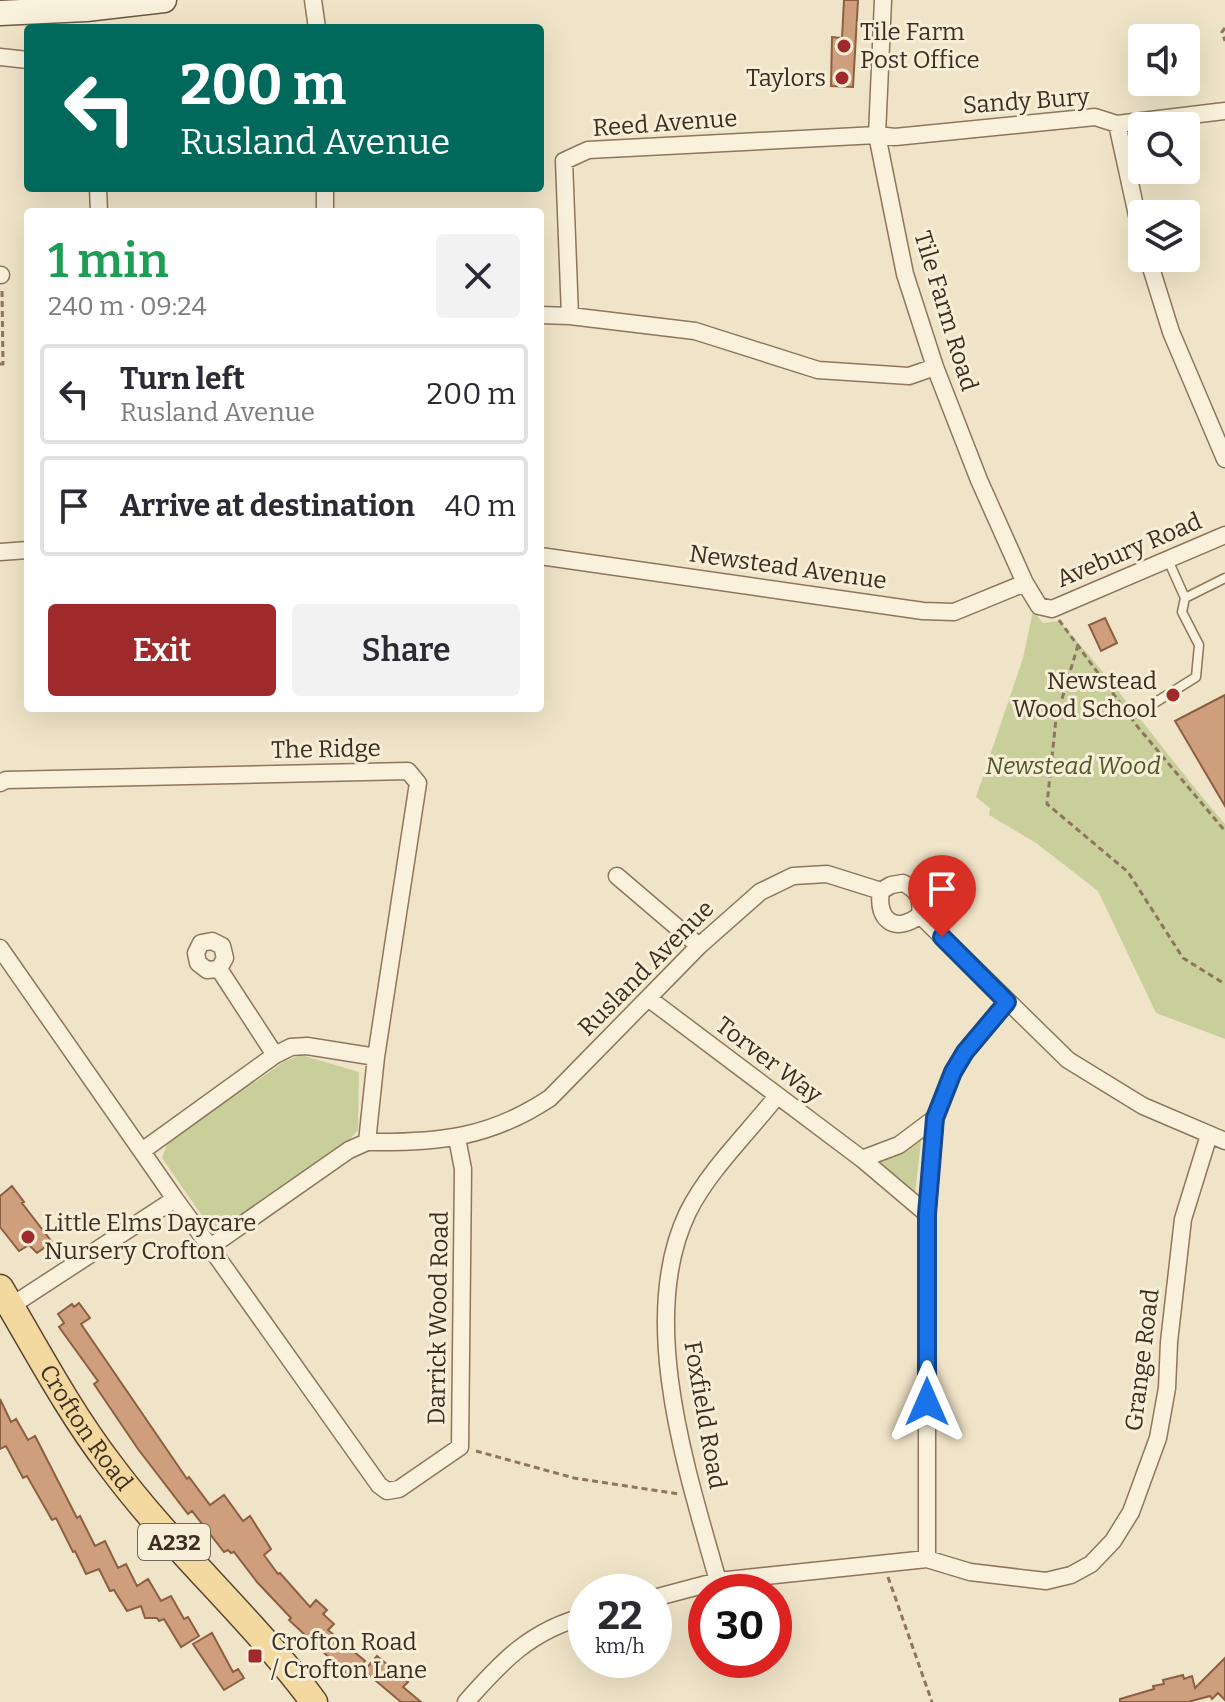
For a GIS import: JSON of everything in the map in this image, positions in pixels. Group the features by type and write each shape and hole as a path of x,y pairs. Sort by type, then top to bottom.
{"main road":[{"name":"Crofton Road","path":"6,1297 111,1467 165,1533 278,1656 314,1702"}],"street":[{"path":"0,13 24,7 87,18 124,2 164,0"},
{"path":"313,0 316,24"},
{"name":"Tile Farm Road","path":"883,0 877,135 905,274 935,367 979,480 1025,583 1039,606 1052,609"},
{"path":"0,57 24,60"},
{"name":"Sandy Bury","path":"877,135 895,137 1095,117 1117,124 1225,111"},
{"path":"1117,124 1134,200"},
{"name":"Reed Avenue","path":"570,316 564,161 588,150 877,135"},
{"path":"1152,272 1171,332 1225,459"},
{"path":"544,315 695,331 818,370 909,376 935,367"},
{"name":"Avebury Road","path":"1052,609 1225,535"},
{"path":"0,552 24,550"},
{"name":"Newstead Avenue","path":"544,557 923,611 954,612 1025,583"},
{"name":"The Ridge","path":"0,783 6,780 408,771 418,783 376,1057"},
{"name":"Rusland Avenue","path":"367,1142 424,1142 457,1138 525,1115 550,1098 699,946 760,892 793,876 827,874 881,891 903,883 914,889 921,901 920,915 1068,1060 1143,1106 1217,1138"},
{"path":"617,876 699,946"},
{"path":"881,891 879,903 884,917 895,924 910,923 920,915"},
{"path":"0,948 142,1151 275,1055 291,1047 307,1046 376,1057 367,1142 349,1150 210,1247"},
{"path":"219,969 275,1055"},
{"name":"Torver Way","path":"648,998 862,1159 927,1214"},
{"path":"927,1559 927,1214 935,1118 953,1072 965,1052 1007,1002"},
{"name":"Foxfield Road","path":"716,1574 694,1497 674,1404 666,1331 670,1264 678,1236 697,1197 777,1096"},
{"path":"862,1159 899,1145 935,1118"},
{"name":"Darrick Wood Road","path":"142,1151 379,1485 387,1491 399,1489 460,1447 463,1169 457,1138"},
{"name":"Grange Road","path":"792,1574 927,1559 970,1572 1046,1581 1071,1575 1091,1564 1113,1541 1131,1512 1158,1438 1167,1388 1183,1219 1217,1138"},
{"path":"6,1297 175,1199"},
{"path":"466,1702 498,1666 522,1645 545,1630 568,1622"}],"lane":[{"path":"1156,702 1196,677 1199,645 1182,612 1185,598 1168,560"},
{"path":"1185,598 1225,578"}],"path":[{"path":"1225,28 1222,32 1225,41"},
{"path":"1,275 1,364"},
{"path":"1052,609 1137,726 1225,831"},
{"path":"1078,645 1056,719 1047,804 1128,872 1183,958 1225,984"},
{"path":"460,1447 574,1478 694,1497"},
{"path":"884,1566 932,1702"}],"green space":[{"name":"Newstead Wood","path":"1033,611 1043,623 1059,621 1225,824 1225,1039 1156,1013 1098,891 1036,843 989,815 990,808 976,797 1023,658"},
{"path":"301,1055 359,1072 358,1130 346,1144 223,1229 209,1226 162,1158 168,1142 285,1061"},
{"path":"922,1133 915,1193 876,1162"}],"building":[{"path":"844,0 858,0 853,87 831,86 832,37 842,38"},
{"path":"1105,618 1117,643 1101,651 1089,625"},
{"path":"1225,695 1225,806 1175,721"},
{"path":"12,1186 52,1242 37,1253 29,1245 19,1251 0,1227 0,1196"},
{"path":"79,1303 90,1318 81,1324 187,1479 189,1477 210,1505 224,1495 243,1521 250,1516 271,1549 264,1555 278,1574 310,1607 316,1600 327,1610 323,1614 334,1624 328,1630 365,1661 351,1678 289,1620 291,1618 234,1552 224,1552 192,1511 188,1514 138,1449 94,1384 98,1381 59,1327 64,1323 58,1314"},
{"path":"0,1399 11,1422 16,1419 28,1440 35,1436 95,1546 105,1541 118,1568 126,1564 137,1586 148,1579 161,1601 171,1596 184,1619 188,1617 199,1636 181,1647 164,1619 145,1618 141,1606 127,1611 114,1590 110,1591 99,1569 86,1574 56,1518 52,1520 27,1476 23,1478 6,1446 0,1449"},
{"path":"212,1633 233,1672 238,1669 244,1678 224,1690 193,1644"},
{"path":"377,1656 408,1682 403,1687 421,1702 401,1702 364,1671"},
{"path":"1225,1658 1225,1700 1218,1693 1212,1699 1210,1696 1188,1702 1120,1702 1120,1699 1164,1684 1163,1680 1183,1675 1184,1679 1192,1676 1195,1688"}],"place":[{"name":"Tile Farm Post Office","path":"844,46"},
{"name":"Taylors","path":"842,78"},
{"name":"Newstead Wood School","path":"1173,695"},
{"name":"Little Elms Daycare Nursery Crofton","path":"28,1237"},
{"name":"Crofton Road / Crofton Lane","path":"255,1656"}],"route":[{"path":"927,1402 927,1214 935,1118 953,1072 965,1052 1007,1002 942,937"}]}
